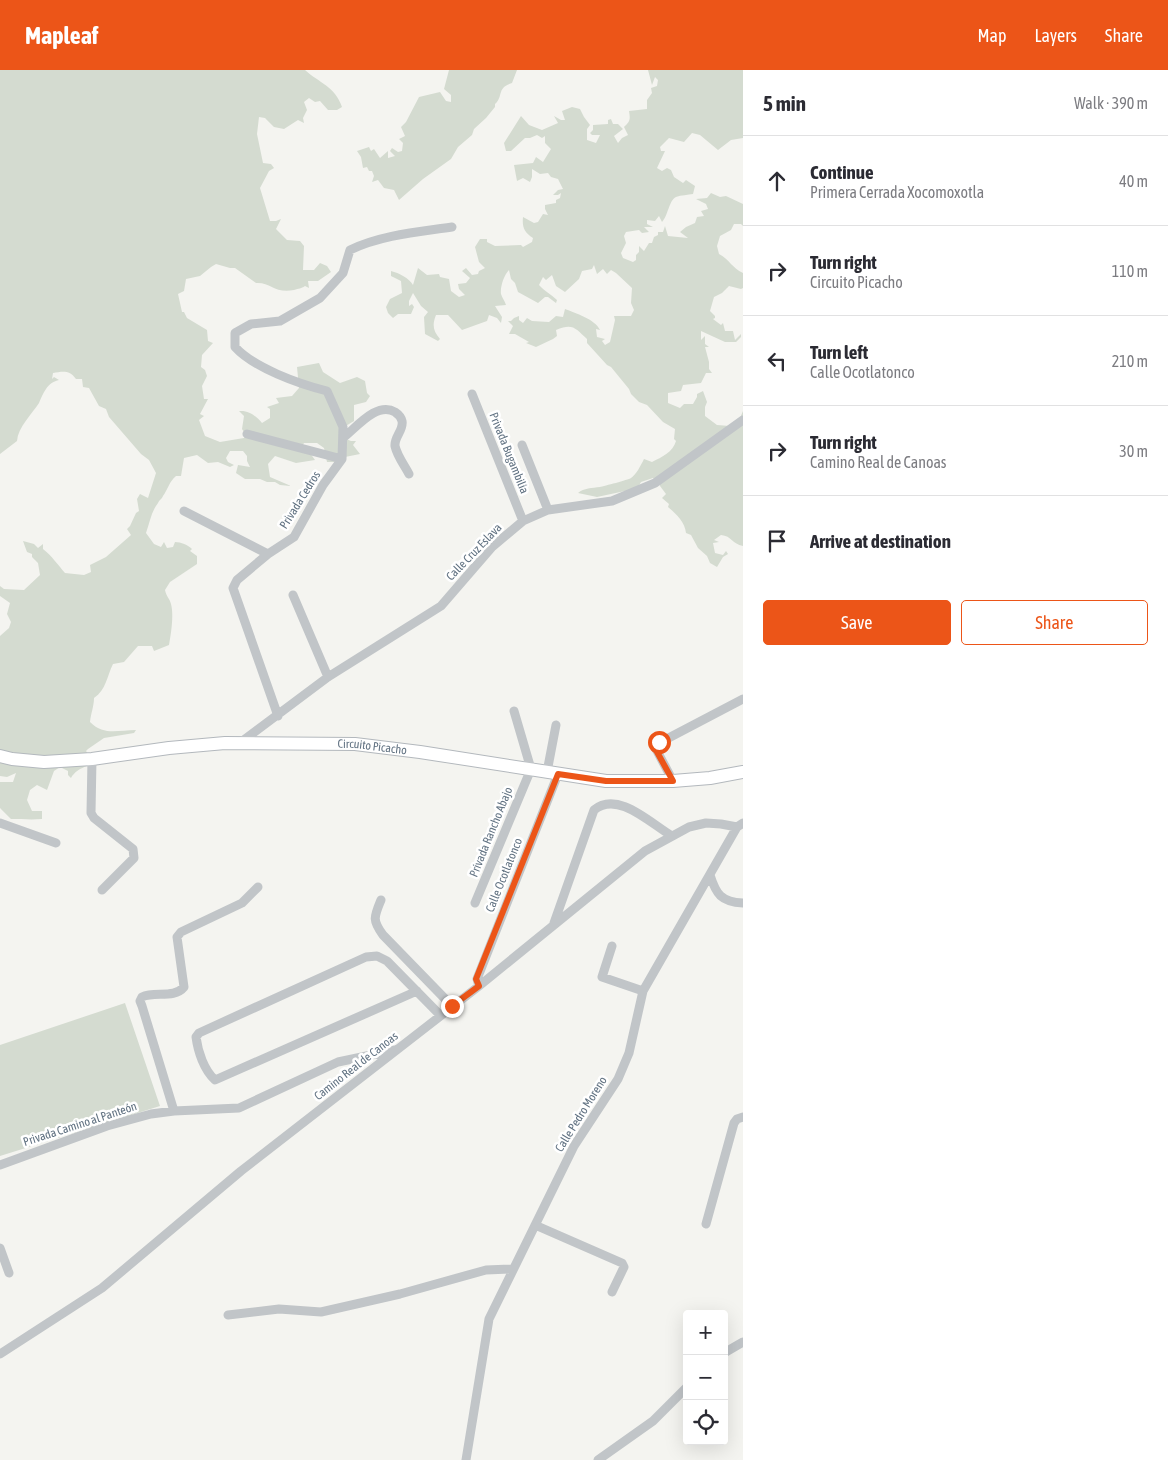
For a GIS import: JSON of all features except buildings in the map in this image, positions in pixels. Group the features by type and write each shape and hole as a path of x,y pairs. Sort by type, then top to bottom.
{"main road":[{"name":"Circuito Picacho","path":"0,756 44,762 92,759 169,748 241,742 355,744 420,752 606,781 673,781 710,778 743,772"}],"street":[{"path":"247,434 342,459 344,427 327,391 299,384 243,356 234,347 235,334 251,324 280,321 320,298 343,273 350,250 362,244 398,235 452,227"},
{"name":"Privada Bugambilia","path":"472,394 523,521"},
{"path":"343,438 376,411 392,410 399,415 402,421 402,428 395,443 396,449 409,474"},
{"name":"Calle Cruz Eslava","path":"241,742 328,677 441,606 492,547 523,521 548,510 612,501 656,483 743,420"},
{"path":"522,445 548,510"},
{"name":"Privada Cedros","path":"278,716 233,588 237,580 268,554 294,537 323,485 342,459"},
{"path":"184,511 268,554"},
{"path":"293,595 328,677"},
{"path":"673,781 657,752 656,746 659,742 743,699"},
{"path":"514,711 530,769"},
{"name":"Calle Ocotlatonco","path":"479,986 476,979 553,773 556,725"},
{"path":"92,759 91,813 94,818 133,849 134,854 134,858 102,890"},
{"name":"Privada Rancho Abajo","path":"475,904 530,769"},
{"path":"554,923 594,810 601,804 612,804 639,813 672,836"},
{"path":"0,823 56,843"},
{"name":"Camino Real de Canoas","path":"0,1354 102,1288 242,1171 479,986 554,923 646,851 689,827 706,823 740,825"},
{"name":"Calle Pedro Moreno","path":"466,1460 489,1319 574,1146 618,1079 629,1053 643,991 740,825"},
{"path":"710,875 715,891 730,901 743,903"},
{"path":"174,1111 140,1001 146,995 182,990 184,987 177,937 181,932 242,903 258,887"},
{"path":"381,900 374,917 375,925 452,1006"},
{"path":"612,946 602,977 643,991"},
{"path":"417,991 222,1079 215,1080 208,1074 197,1045 196,1037 199,1033 366,957 377,956 387,961 417,991 440,1015"},
{"name":"Privada Camino al Panteón","path":"0,1164 107,1126 151,1114 239,1108 338,1062 398,1050"},
{"path":"706,1224 734,1123 737,1119 743,1117"},
{"path":"535,1225 622,1263 624,1267 612,1292"},
{"path":"0,1248 9,1273"},
{"path":"228,1315 279,1309 321,1312 400,1294 486,1270 512,1269"},
{"path":"728,1351 743,1342"},
{"path":"598,1460 642,1430 683,1395"}],"shaded area":[{"path":"0,70 305,70 331,89 342,107 337,110 328,110 320,101 315,102 309,98 304,102 307,110 303,118 304,123 298,120 284,129 274,127 265,118 259,117 257,134 263,163 271,164 274,168 269,171 260,188 270,221 281,219 276,229 287,240 300,241 304,246 303,270 314,270 320,263 327,266 331,272 318,281 308,281 309,288 305,286 288,291 256,283 235,268 216,264 200,276 186,279 184,291 178,294 182,312 184,312 187,318 207,330 208,341 213,343 202,355 201,367 205,370 207,376 202,386 204,399 208,399 200,414 204,416 199,420 205,436 220,442 244,438 246,435 242,429 244,416 239,411 246,411 252,414 262,423 270,418 270,409 267,407 279,403 276,398 292,396 299,388 297,367 319,363 323,372 340,383 357,377 365,381 367,393 370,396 366,402 354,405 354,421 344,427 346,439 356,441 353,445 360,454 345,457 337,462 327,462 324,448 317,443 304,443 301,448 310,453 315,460 296,463 275,456 268,464 270,477 291,486 260,479 245,479 236,473 238,465 250,467 247,456 243,451 230,451 226,458 228,462 234,465 230,467 218,462 208,463 197,455 184,458 181,476 176,476 170,483 152,514 146,533 154,544 161,547 164,542 167,548 173,547 175,542 182,543 192,549 190,551 197,556 197,564 170,582 165,590 172,608 169,645 154,651 152,646 138,646 124,662 113,664 104,687 94,698 90,722 95,726 106,731 136,730 134,733 104,738 88,749 86,751 91,758 87,766 78,770 71,778 68,775 68,771 60,767 54,771 47,790 37,785 30,790 27,800 32,811 42,811 42,819 11,819 0,808 0,782 13,782 16,773 7,777 0,776 0,636 9,628 11,622 7,614 10,603 0,596 0,586 4,589 24,590 40,575 38,563 32,557 32,554 27,552 23,541 34,544 38,548 43,544 43,549 65,573 84,575 91,572 90,565 106,557 131,535 127,529 139,511 137,499 140,494 148,498 156,473 149,460 141,454 109,417 106,409 99,406 89,388 83,387 82,379 76,379 66,372 53,373 52,379 54,377 59,380 50,384 45,391 23,426 17,441 0,454"},
{"path":"449,70 517,70 512,83 502,90 495,107 474,129 472,135 458,147 451,159 423,179 399,200 394,190 384,188 378,180 372,182 374,176 372,171 369,171 367,167 363,168 361,157 357,151 369,147 371,151 374,149 380,158 388,151 388,158 395,156 390,151 392,148 398,152 402,151 403,143 399,139 405,136 401,127 406,122 419,97 440,92 446,101 451,102 451,95 444,89"},
{"path":"648,70 743,70 743,138 731,140 718,150 700,135 692,133 684,142 669,138 660,147 661,151 665,151 657,168 662,171 667,168 671,170 674,177 683,183 686,180 695,186 693,194 676,197 662,222 659,216 655,221 647,220 647,224 653,227 644,227 649,232 642,233 639,230 626,232 624,236 626,243 621,253 623,258 633,262 636,260 636,255 639,252 639,246 644,251 649,243 652,243 654,237 658,235 658,232 663,232 665,226 668,236 688,238 680,232 695,223 697,217 704,216 701,211 708,209 706,204 696,199 707,198 711,193 720,197 726,196 743,204 743,226 741,224 734,224 731,230 720,236 717,246 719,254 743,273 743,288 729,286 722,293 714,297 710,311 715,316 713,319 721,325 723,323 725,331 733,331 735,340 741,334 741,337 736,342 725,342 701,331 701,340 705,336 705,344 709,347 705,347 709,369 712,373 706,373 701,383 683,385 681,391 668,393 668,403 680,408 684,404 693,404 697,394 703,391 707,402 705,416 717,425 730,426 740,418 743,411 743,546 721,535 714,540 719,542 713,543 715,553 723,555 726,551 728,554 723,557 717,567 710,563 707,556 698,548 691,535 686,533 682,522 668,507 669,504 662,498 666,494 660,483 657,483 653,478 641,482 636,491 636,496 625,491 597,497 578,493 585,489 600,487 631,478 637,472 644,459 652,462 667,454 675,445 675,429 663,422 647,405 639,402 631,394 611,367 607,365 587,343 587,339 576,329 566,327 556,330 557,336 536,347 526,343 529,342 515,334 509,334 513,326 508,321 514,318 519,316 519,320 523,323 527,318 532,321 549,322 556,316 563,317 565,309 594,323 600,330 596,329 597,337 605,339 602,341 605,345 610,342 615,320 614,316 631,316 634,310 631,303 632,288 616,273 611,270 607,274 603,269 597,274 594,265 592,269 582,271 579,279 565,292 556,286 552,275 546,280 543,277 539,285 557,300 556,303 545,297 538,303 518,292 515,283 511,279 509,270 504,278 501,291 506,305 495,306 502,317 501,323 497,318 489,315 487,321 462,330 448,315 436,315 434,328 440,339 438,341 425,334 424,317 428,312 421,306 413,293 409,301 409,306 412,304 414,307 411,314 398,314 393,318 388,313 386,307 390,299 402,293 401,281 391,276 391,271 404,276 413,285 418,268 427,275 439,274 440,277 449,279 451,291 459,297 465,295 459,289 458,284 466,283 470,278 462,271 466,268 472,275 478,274 479,271 485,268 479,262 475,247 480,239 487,239 487,242 495,246 521,245 523,247 532,242 533,238 524,229 523,217 534,223 538,222 543,214 548,215 545,205 556,203 561,193 553,195 558,190 563,189 558,179 551,177 548,173 540,174 532,169 530,182 523,178 517,181 514,165 533,163 536,157 543,162 551,149 545,143 545,136 542,138 537,135 525,138 511,151 506,151 504,143 521,116 529,125 542,130 558,123 554,116 565,120 562,111 572,107 580,109 590,125 587,129 587,140 596,143 600,135 592,135 590,133 593,130 593,125 608,124 608,120 611,119 613,124 618,124 623,129 614,136 618,143 628,135 624,127 630,119 629,111 647,109 647,100 652,93 651,88 657,86 658,80 655,77 652,85"},
{"path":"125,1003 160,1106 0,1156 0,1045"}],"route":[{"path":"452,1006 479,986 476,979 558,774 606,781 673,781 657,752 656,746 659,742"}]}
